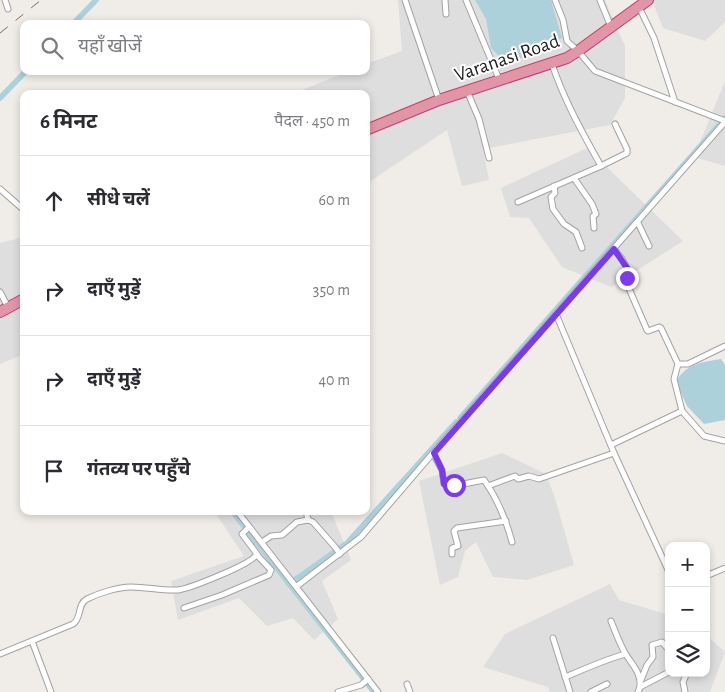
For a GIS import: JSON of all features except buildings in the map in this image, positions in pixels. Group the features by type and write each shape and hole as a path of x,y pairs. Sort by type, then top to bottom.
{"highway":[{"name":"Varanasi Road","path":"370,128 466,90 552,64 578,51 648,0"},
{"path":"4,310 20,301"}],"street":[{"path":"4,0 8,9"},
{"path":"405,0 439,100"},
{"path":"444,0 446,14"},
{"path":"466,0 498,79"},
{"path":"294,583 360,536 638,223 725,121 595,71 567,41 563,20 555,0"},
{"path":"600,0 611,27"},
{"path":"638,7 654,38 675,102"},
{"path":"552,64 577,125 601,166"},
{"path":"466,90 479,119 489,158"},
{"path":"518,202 627,153 627,149 615,124"},
{"path":"574,178 592,204 596,214 593,216 594,228"},
{"path":"554,186 555,193 551,197 553,209 566,226 576,232 582,248"},
{"path":"0,189 20,206"},
{"path":"638,223 649,246"},
{"path":"614,249 627,268 627,284 646,328 648,331 661,328 678,364 674,379 682,411 704,436 725,442"},
{"path":"0,292 4,310"},
{"path":"556,314 614,453 665,563"},
{"path":"678,364 688,364 725,346"},
{"path":"611,445 682,411"},
{"path":"434,453 442,470 444,484 448,487 484,480 506,521 512,542"},
{"path":"488,486 515,476 518,480 529,476 539,479 614,453"},
{"path":"239,515 247,529 262,542 378,692"},
{"path":"307,515 308,520"},
{"path":"262,542 271,536 282,535 297,522 308,520 313,522 338,550"},
{"path":"452,554 452,548 458,546 454,531 457,528 506,521"},
{"path":"184,608 222,595 269,575 271,570 269,567 257,556 257,552 243,536 247,529"},
{"path":"0,654 73,624 78,619 82,603 87,599 130,587 153,589 185,588 241,566 257,556"},
{"path":"710,574 725,568"},
{"path":"611,621 625,654 631,660 641,680"},
{"path":"553,638 570,692"},
{"path":"32,641 50,692"},
{"path":"639,690 647,665 653,657 652,645 662,642 665,646"},
{"path":"565,677 625,654"},
{"path":"639,690 665,674"},
{"path":"685,677 683,682 685,692"},
{"path":"338,692 361,685 367,680"},
{"path":"407,684 410,692"},
{"path":"591,692 608,684"}],"shaded area":[{"path":"398,0 605,0 625,46 625,98 610,125 483,149 489,180 462,186 447,130 370,181 370,90 302,90 339,75 370,75 370,63 402,51"},
{"path":"652,0 725,0 725,22 705,41 663,28"},
{"path":"725,81 725,166 694,157"},
{"path":"587,148 683,241 611,287 562,267 529,218 510,217 501,188"},
{"path":"20,238 20,356 0,364 0,243"},
{"path":"502,453 546,474 555,498 574,565 527,580 493,577 476,542 465,551 458,577 440,585 419,481"},
{"path":"217,515 333,515 351,560 322,581 338,619 314,640 293,618 267,626 239,598 178,620 171,581 244,556"},
{"path":"610,584 619,600 665,614 665,677 710,677 710,639 725,652 710,692 550,692 548,687 483,667 505,634"}],"water":[{"path":"475,0 551,0 562,38 527,57 503,60 491,48 486,19"},
{"path":"721,359 725,365 725,420 704,424 687,406 676,382 684,371 689,368 701,363"}],"waterway":[{"path":"77,20 96,0"},
{"path":"0,98 22,75"},
{"path":"460,418 725,118"},
{"path":"289,584 347,543 456,422"},
{"path":"235,515 374,692"}],"railway":[{"path":"0,33 41,0"}],"route":[{"path":"454,485 448,487 444,484 442,470 434,453 614,249 627,268 627,278"}]}
